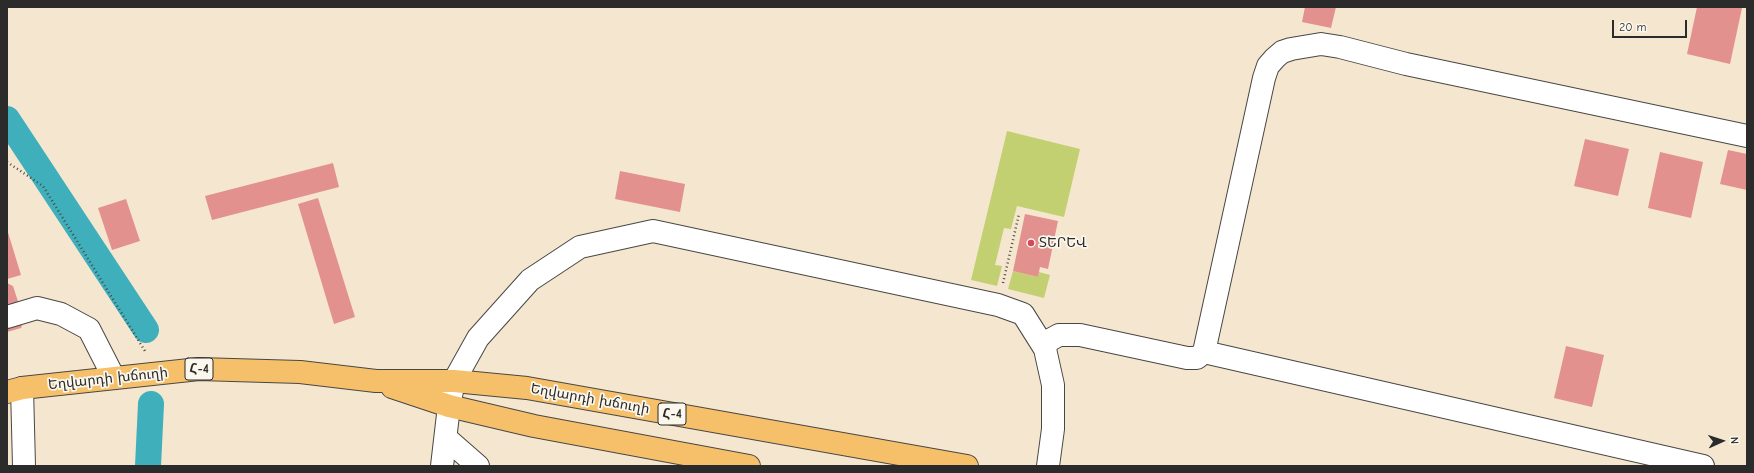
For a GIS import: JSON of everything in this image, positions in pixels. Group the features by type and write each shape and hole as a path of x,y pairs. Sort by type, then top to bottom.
{"main road":[{"name":"Եղվարդի խճուղի","path":"15,390 159,373 199,370 300,372 376,382 454,381 528,388 967,466"},
{"name":"Եղվարդի խճուղի","path":"376,382 449,406 534,426 749,466"}],"street":[{"path":"1045,349 1048,341 1059,335 1080,335 1187,358 1197,358 1204,352 1264,78 1268,66 1282,52 1310,45 1321,44 1340,47 1406,64 1747,136"},
{"path":"442,466 449,406 454,381 478,338 530,280 580,247 653,231 998,305 1023,314 1045,349 1054,385 1053,429 1048,466"},
{"path":"7,317 37,308 61,314 89,328 114,378"},
{"path":"1204,352 1702,466"},
{"path":"15,390 24,466"},
{"path":"446,438 478,466"}],"path":[{"path":"7,162 43,186 159,373"},
{"path":"998,305 1019,214"}],"green space":[{"path":"1007,131 1080,149 1064,217 1017,206 1011,229 1004,228 995,265 1002,266 997,286 971,280"},
{"path":"1013,271 1038,277 1039,272 1050,275 1044,298 1008,289"}],"building":[{"path":"1305,7 1336,7 1331,28 1302,22"},
{"path":"1697,7 1742,8 1730,64 1687,54"},
{"path":"1585,139 1629,149 1618,196 1574,186"},
{"path":"1728,150 1747,154 1747,190 1720,184"},
{"path":"1660,152 1703,162 1691,218 1648,208"},
{"path":"333,163 339,187 212,220 205,196"},
{"path":"620,171 685,184 680,212 615,199"},
{"path":"318,198 355,317 334,324 298,204"},
{"path":"126,199 140,241 112,250 98,208"},
{"path":"1025,214 1058,221 1048,269 1040,267 1038,277 1013,271"},
{"path":"7,229 21,275 7,279"},
{"path":"7,283 13,286 24,320 21,328 7,332"},
{"path":"1566,346 1604,355 1592,407 1554,398"}],"waterway":[{"path":"7,119 146,330"},
{"path":"148,466 151,404"}],"place":[{"name":"ՏԵՐԵՎ","path":"1031,243"}]}
